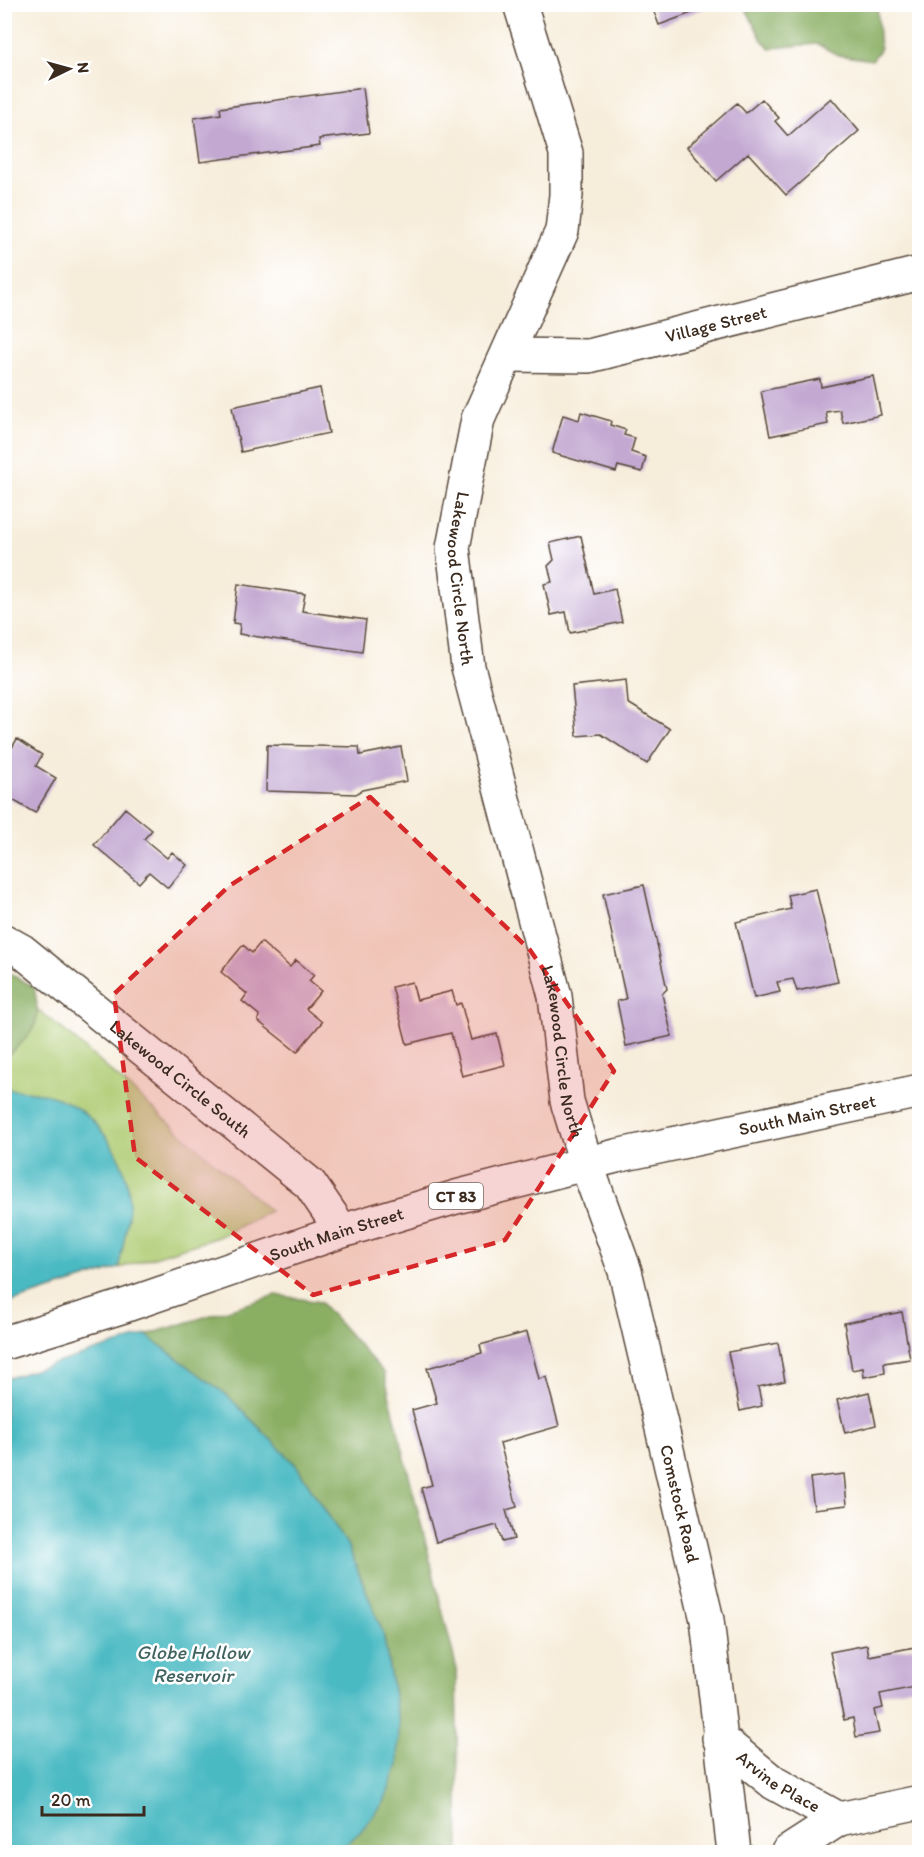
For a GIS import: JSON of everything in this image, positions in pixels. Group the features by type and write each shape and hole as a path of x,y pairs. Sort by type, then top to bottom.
{"street":[{"name":"Lakewood Circle North","path":"520,4 566,153 566,195 562,231 478,419 453,548 468,667 555,996 567,1101 586,1163"},
{"name":"Village Street","path":"508,355 589,356 920,273"},
{"name":"Lakewood Circle South","path":"4,941 22,951 310,1184 342,1231"},
{"name":"South Main Street","path":"4,1343 135,1303 342,1231 445,1200 586,1163 920,1091"},
{"name":"Comstock Road","path":"586,1163 626,1271 704,1608 734,1852"},
{"name":"Arvine Place","path":"719,1738 774,1783 839,1819"},
{"name":"Arvine Place","path":"788,1852 839,1819 920,1802"}],"highlighted area":[{"path":"370,797 530,950 614,1071 505,1240 313,1295 135,1157 114,994 229,886"}],"green space":[{"path":"744,5 877,5 880,50 872,60 838,55 817,44 770,48 762,40"},
{"path":"5,971 34,987 37,1012 36,1021 29,1035 5,1058"},
{"path":"4,983 60,1027 270,1211 218,1237 5,1304"},
{"path":"276,1295 320,1302 384,1373 456,1666 459,1852 338,1852 360,1832 399,1725 383,1633 348,1546 296,1465 228,1396 146,1335"}],"water":[{"path":"5,1089 36,1092 55,1097 82,1112 94,1123 114,1149 121,1164 126,1179 129,1203 119,1268 5,1304"},
{"name":"Globe Hollow Reservoir","path":"146,1335 228,1396 296,1465 348,1546 383,1633 399,1725 398,1765 384,1802 360,1832 338,1852 5,1852 5,1379"}],"building":[{"path":"651,4 707,4 708,7 659,25"},
{"path":"363,88 369,133 319,139 320,146 200,162 194,118 221,114 220,108"},
{"path":"831,98 859,131 786,195 748,153 716,181 687,147 737,103 746,113 762,99 779,118 775,121 788,136"},
{"path":"873,376 881,415 843,423 840,410 826,412 828,424 770,436 761,391 820,379 821,387"},
{"path":"320,388 329,433 241,452 232,407"},
{"path":"581,412 611,421 610,425 626,430 624,435 635,438 631,452 646,457 642,472 618,466 616,472 552,453 563,415 579,420"},
{"path":"581,536 594,594 615,589 622,622 570,633 566,612 551,615 544,584 552,582 548,566 554,560 550,543"},
{"path":"238,584 305,594 302,611 366,620 362,652 239,634 240,624 233,623"},
{"path":"626,680 628,703 670,729 647,764 601,734 577,736 572,686"},
{"path":"17,739 42,755 36,766 56,778 35,813 4,795 4,747 10,751"},
{"path":"267,745 359,747 360,755 401,747 407,781 362,790 356,794 266,791"},
{"path":"125,808 152,830 144,839 167,858 172,852 187,865 168,888 149,872 139,883 94,845"},
{"path":"644,885 667,989 662,994 672,1036 626,1046 617,1001 626,999 603,894"},
{"path":"816,889 838,982 797,991 793,979 777,982 780,992 754,998 736,922 791,909 788,895"},
{"path":"261,942 290,967 296,960 314,975 309,981 321,991 306,1009 322,1022 297,1052 258,1021 259,1015 242,1001 247,994 221,972 243,945 252,953"},
{"path":"412,982 417,1000 452,991 456,1005 461,1003 471,1040 497,1034 505,1065 462,1076 451,1033 407,1044 392,987"},
{"path":"902,1312 910,1359 884,1363 885,1373 864,1377 863,1368 852,1370 844,1323"},
{"path":"527,1332 539,1379 546,1377 559,1426 500,1443 517,1507 506,1510 514,1539 502,1542 497,1525 436,1542 421,1488 432,1485 412,1410 437,1403 427,1368 482,1353 480,1345"},
{"path":"778,1343 785,1381 758,1387 762,1406 740,1411 728,1352"},
{"path":"869,1392 876,1425 845,1433 837,1400"},
{"path":"844,1474 847,1505 814,1509 810,1478"},
{"path":"867,1645 869,1656 920,1646 920,1686 880,1694 883,1708 874,1710 879,1733 856,1737 853,1718 844,1720 830,1652"}]}
